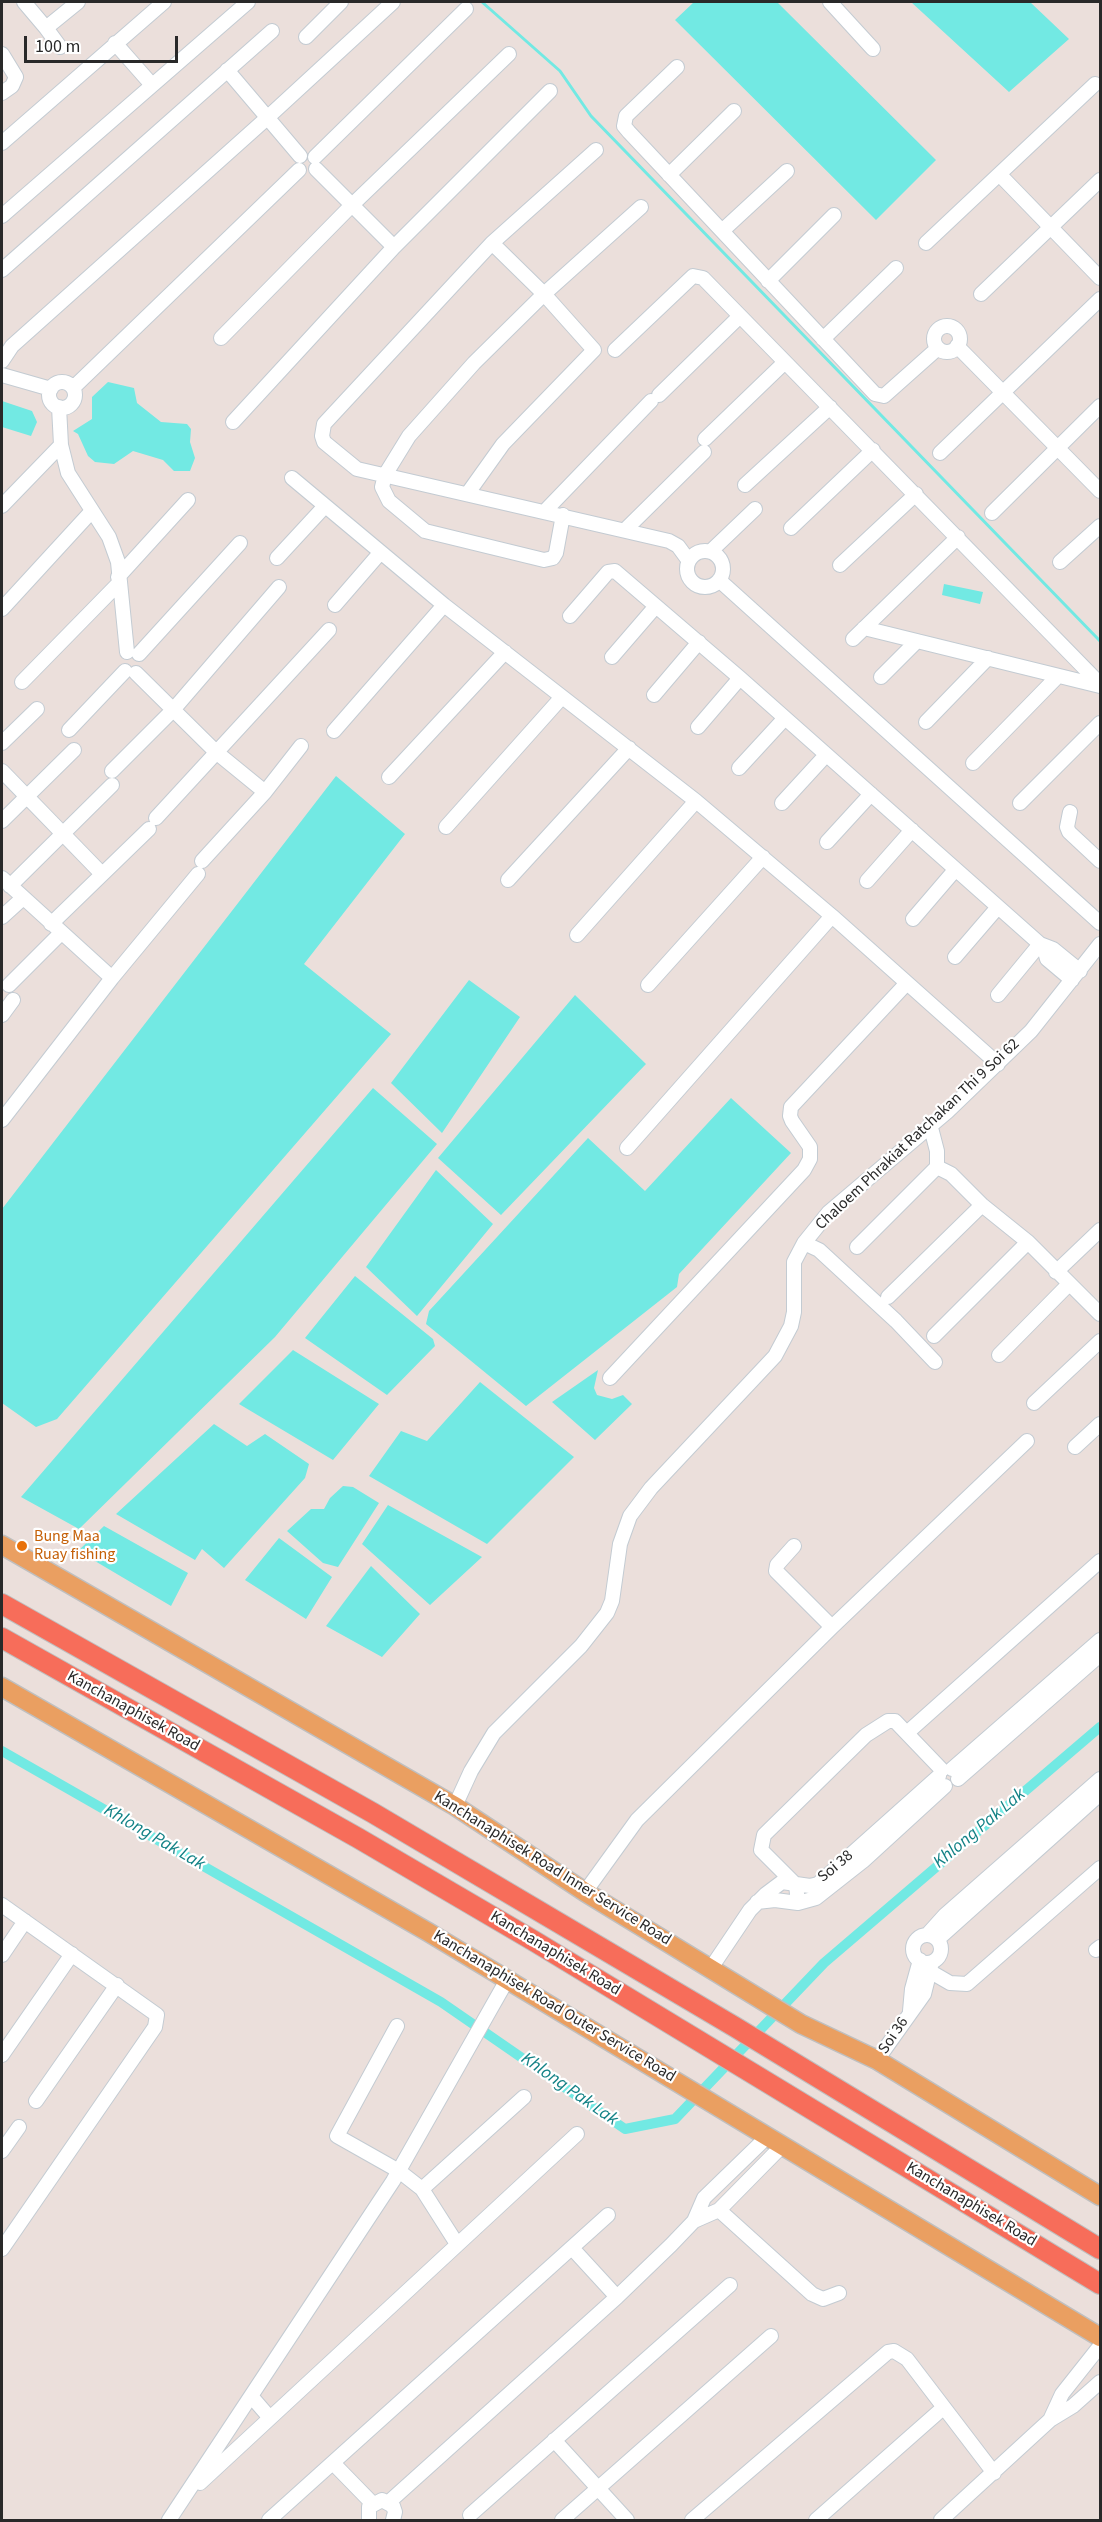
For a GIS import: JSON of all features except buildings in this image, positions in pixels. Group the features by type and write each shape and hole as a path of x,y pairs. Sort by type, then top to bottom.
{"highway":[{"name":"Kanchanaphisek Road","path":"2,1604 373,1813 735,2026 1101,2249"},
{"name":"Kanchanaphisek Road","path":"2,1638 358,1838 1101,2284"}],"main road":[{"name":"Kanchanaphisek Road Inner Service Road","path":"2,1545 455,1806 585,1892 801,2024 877,2060 1101,2196"},
{"name":"Kanchanaphisek Road Outer Service Road","path":"2,1687 676,2079 1101,2337"}],"street":[{"path":"24,2 60,46"},
{"path":"46,28 78,2"},
{"path":"2,143 164,2"},
{"path":"2,216 248,2"},
{"path":"306,37 341,2"},
{"path":"2,361 12,346 393,2"},
{"path":"830,2 873,49"},
{"path":"299,171 311,173 315,163 466,9"},
{"path":"2,270 272,31"},
{"path":"115,43 152,86"},
{"path":"2,54 16,77 12,86 2,93"},
{"path":"221,338 351,206 509,54"},
{"path":"677,67 624,120 629,132 823,339 880,396 891,390 938,348"},
{"path":"227,70 300,156"},
{"path":"926,243 1095,84"},
{"path":"233,422 394,247 550,91"},
{"path":"669,175 734,111"},
{"path":"596,150 492,243 324,424 322,436 324,442 357,469 669,541 678,546 689,561"},
{"path":"299,171 297,160 300,156 310,154 351,206 394,247"},
{"path":"73,388 299,171"},
{"path":"722,231 787,171"},
{"path":"1000,175 1101,278"},
{"path":"981,294 1101,180"},
{"path":"563,515 556,554 553,558 544,560 425,531 389,501 382,487 385,475 409,436 474,363 544,294 642,207"},
{"path":"768,280 834,215"},
{"path":"468,493 504,444 594,350 544,294 492,243"},
{"path":"823,339 896,268"},
{"path":"615,350 693,276 703,278 1101,685"},
{"path":"940,453 1101,299"},
{"path":"545,511 655,398 740,316"},
{"path":"957,346 946,352 938,348 934,334 945,326 958,332 957,346 1101,491"},
{"path":"625,530 785,362"},
{"path":"2,375 51,389 62,382 73,388 75,396 71,404 59,407"},
{"path":"51,389 50,398 59,407 62,445 68,472 91,512 109,537 118,562 119,580 133,653 143,664 131,672 69,730"},
{"path":"745,485 830,406"},
{"path":"992,513 1101,406"},
{"path":"2,507 62,445"},
{"path":"791,528 873,450"},
{"path":"292,478 444,605 696,801 832,916 998,1064"},
{"path":"840,565 916,494"},
{"path":"22,682 119,580 188,500"},
{"path":"277,558 325,506"},
{"path":"719,580 704,587 693,582 687,572 689,561 696,553 711,551 755,509"},
{"path":"2,609 91,512"},
{"path":"1060,562 1101,526"},
{"path":"853,639 958,537"},
{"path":"133,653 240,543"},
{"path":"711,551 722,564 719,580"},
{"path":"335,605 380,553"},
{"path":"570,616 611,571 622,576 1042,946 1047,959 1076,975"},
{"path":"719,580 1101,923"},
{"path":"112,978 6,882 63,833 279,587"},
{"path":"334,731 444,605"},
{"path":"612,657 656,606"},
{"path":"864,628 1101,685"},
{"path":"9,985 102,874 153,824 329,630"},
{"path":"881,677 917,641"},
{"path":"654,695 699,642"},
{"path":"389,777 505,652"},
{"path":"926,722 988,658"},
{"path":"131,672 216,752 265,792"},
{"path":"973,763 1058,676"},
{"path":"698,727 740,678"},
{"path":"446,827 562,698"},
{"path":"2,743 37,709"},
{"path":"739,768 785,718"},
{"path":"1020,803 1101,723"},
{"path":"2,1120 112,978 301,746"},
{"path":"508,880 629,748"},
{"path":"2,821 74,750"},
{"path":"782,803 826,755"},
{"path":"2,771 102,874"},
{"path":"827,842 871,795"},
{"path":"577,935 696,801"},
{"path":"1070,812 1067,827 1069,832 1101,861"},
{"path":"867,881 912,830"},
{"path":"648,985 763,857"},
{"path":"913,919 955,870"},
{"path":"2,917 23,898"},
{"path":"955,957 998,907"},
{"path":"627,1148 832,916"},
{"name":"Chaloem Phrakiat Ratchakan Thi 9 Soi 62","path":"455,1806 471,1771 494,1734 581,1646 607,1613 612,1600 620,1544 630,1516 651,1488 775,1356 784,1340 794,1312 794,1262 804,1243 829,1212 998,1064 1031,1030 1101,944"},
{"path":"998,996 1042,946"},
{"path":"610,1378 804,1170 810,1159 810,1147 792,1121 791,1107 906,984"},
{"path":"2,1015 13,1000"},
{"path":"857,1247 937,1167 937,1151 930,1124"},
{"path":"937,1167 951,1174 982,1205 1028,1242 1101,1314"},
{"path":"888,1297 982,1205"},
{"path":"1056,1272 1101,1230"},
{"path":"934,1336 1028,1242"},
{"path":"804,1243 819,1250 896,1321 935,1362"},
{"path":"999,1354 1070,1284"},
{"path":"1034,1403 1101,1341"},
{"path":"1075,1447 1100,1424"},
{"path":"585,1892 637,1820 832,1627 1027,1441"},
{"path":"794,1546 777,1565 776,1571 832,1627"},
{"path":"908,1731 1101,1561"},
{"path":"1082,1664 1101,1640"},
{"path":"1082,1664 1101,1655"},
{"name":"Soi 38","path":"711,1968 757,1902 782,1882 820,1888 947,1776 1082,1664"},
{"path":"798,1903 796,1885 761,1850 764,1835 878,1725 888,1720 896,1721 908,1731 947,1776"},
{"path":"1101,1779 932,1937 918,1938 914,1947 927,1965 950,1983 967,1984 1101,1868"},
{"path":"1002,1872 1101,1794"},
{"path":"757,1902 775,1900 798,1903 816,1898 820,1888"},
{"path":"2,1905 155,2011 157,2020 2,2250"},
{"path":"2,1955 25,1921"},
{"path":"927,1965 941,1949 932,1937"},
{"path":"2,2055 72,1954"},
{"name":"Soi 36","path":"877,2060 924,1994 927,1965"},
{"path":"169,2520 399,2171 507,1980"},
{"path":"36,2101 117,1985"},
{"path":"397,2026 338,2136 399,2171 422,2189 458,2244"},
{"path":"422,2189 524,2097"},
{"path":"2,2151 19,2127"},
{"path":"184,2497 577,2133"},
{"path":"694,2221 704,2198 723,2180 776,2140"},
{"path":"389,2502 617,2297 694,2221 719,2210 776,2140"},
{"path":"723,2180 735,2192"},
{"path":"719,2210 812,2294 823,2299 839,2293"},
{"path":"268,2520 608,2215"},
{"path":"572,2248 617,2297"},
{"path":"470,2514 730,2285"},
{"path":"562,2520 771,2336"},
{"path":"1050,2420 1062,2394 1101,2346"},
{"path":"692,2520 884,2354 894,2351 906,2359 994,2473"},
{"path":"941,2520 1050,2420 1073,2406 1101,2382"},
{"path":"251,2396 270,2418"},
{"path":"816,2520 944,2408"},
{"path":"554,2440 627,2520"},
{"path":"333,2463 372,2503"},
{"path":"369,2520 367,2512 372,2503 382,2500 389,2502 395,2512 393,2520"}],"water":[{"path":"694,2 777,2 936,160 876,220 675,20"},
{"path":"911,2 1030,2 1069,39 1009,92"},
{"path":"108,382 134,388 137,403 161,422 187,424 191,429 190,442 195,458 190,471 174,471 163,460 133,451 114,464 95,462 88,456 78,434 73,431 92,419 92,397"},
{"path":"2,401 32,411 37,422 31,436 2,427"},
{"path":"944,584 983,592 980,604 942,595"},
{"path":"336,776 405,834 304,964 391,1034 57,1419 36,1427 2,1403 2,1209"},
{"path":"469,980 520,1017 442,1133 391,1083"},
{"path":"575,995 646,1064 501,1215 438,1158"},
{"path":"373,1088 437,1144 275,1337 79,1529 21,1497"},
{"path":"731,1098 791,1153 679,1274 677,1287 526,1406 426,1324 429,1311 588,1138 645,1191"},
{"path":"436,1170 493,1224 417,1316 366,1267"},
{"path":"355,1276 433,1339 435,1346 387,1395 305,1338"},
{"path":"293,1350 379,1404 333,1460 239,1404"},
{"path":"598,1370 594,1388 597,1395 612,1399 623,1395 632,1404 595,1440 552,1402"},
{"path":"480,1382 574,1457 487,1544 369,1476 401,1431 427,1441"},
{"path":"214,1424 247,1446 265,1434 309,1464 305,1478 224,1568 202,1549 195,1560 116,1514"},
{"path":"343,1486 353,1487 379,1503 338,1567 323,1563 287,1531 311,1509 324,1509 330,1498"},
{"path":"388,1505 482,1557 430,1605 362,1544"},
{"path":"104,1526 188,1573 171,1606 78,1551"},
{"path":"279,1538 332,1577 306,1619 245,1580"},
{"path":"371,1566 420,1614 382,1657 326,1626"}],"waterway":[{"path":"482,2 560,71 591,116 1100,641"},
{"name":"Khlong Pak Lak","path":"2,1751 441,2002 625,2129 675,2119 824,1963 1100,1727"}],"place":[{"name":"Bung Maa Ruay fishing","path":"22,1546"}]}
